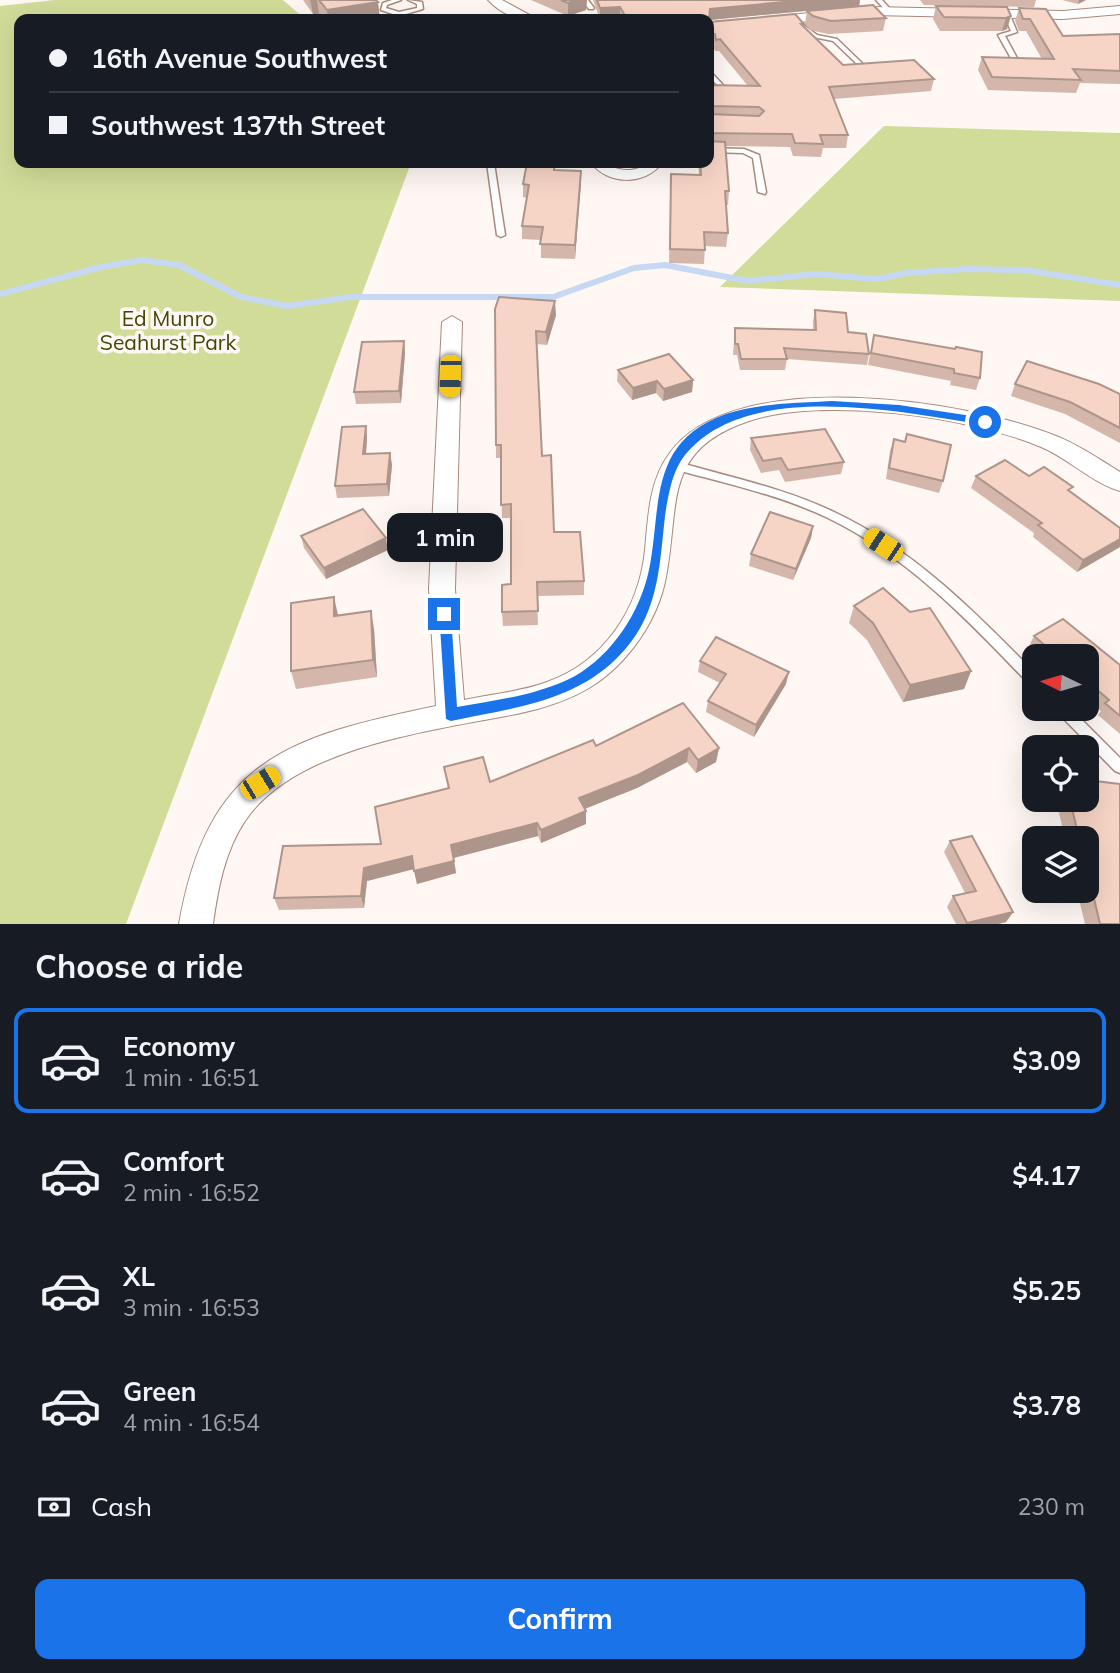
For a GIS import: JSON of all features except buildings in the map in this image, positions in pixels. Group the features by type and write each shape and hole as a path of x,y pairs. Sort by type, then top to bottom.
{"street":[{"path":"494,0 516,14"},
{"path":"714,26 792,17 889,11 1106,14 1120,10"},
{"path":"506,14 510,12"},
{"path":"1106,14 1120,23"},
{"path":"605,168 625,174 650,168"},
{"path":"451,715 442,589 452,323"},
{"path":"196,924 201,885 219,841 239,807 260,783 292,763 327,749 451,715 534,699 580,680 613,654 634,624 650,593 667,479 679,454 699,436 727,418 758,409 832,404 899,408 985,422 1046,440 1120,483"}],"lane":[{"path":"398,0 388,1 383,6 384,11 399,14 417,11 422,7 422,1 411,0"},
{"path":"585,0 591,8"},
{"path":"879,0 889,11"},
{"path":"1006,13 1014,32 1001,36 1016,60"},
{"path":"792,17 807,33 835,40 860,64"},
{"path":"714,78 721,86"},
{"path":"714,150 744,151 756,157 762,192"},
{"path":"491,168 501,235"},
{"path":"674,465 804,504 851,525 899,555 953,598 1022,668"},
{"path":"1075,721 1120,767"}],"green space":[{"name":"Ed Munro Seahurst Park","path":"55,0 283,0 299,14 14,14 14,168 409,168 126,924 0,924 0,6"},
{"path":"884,126 1120,133 1120,301 720,287"}],"waterway":[{"path":"0,294 101,267 142,260 179,265 241,297 287,306 351,297 553,297 634,268 665,265 748,281 816,274 877,279 906,273 968,269 1025,270 1120,285"}],"route":[{"path":"444,614 451,715 534,699 580,680 613,654 634,624 650,593 656,567 660,514 667,479 679,454 699,436 727,418 758,409 832,404 899,408 985,422"}]}
